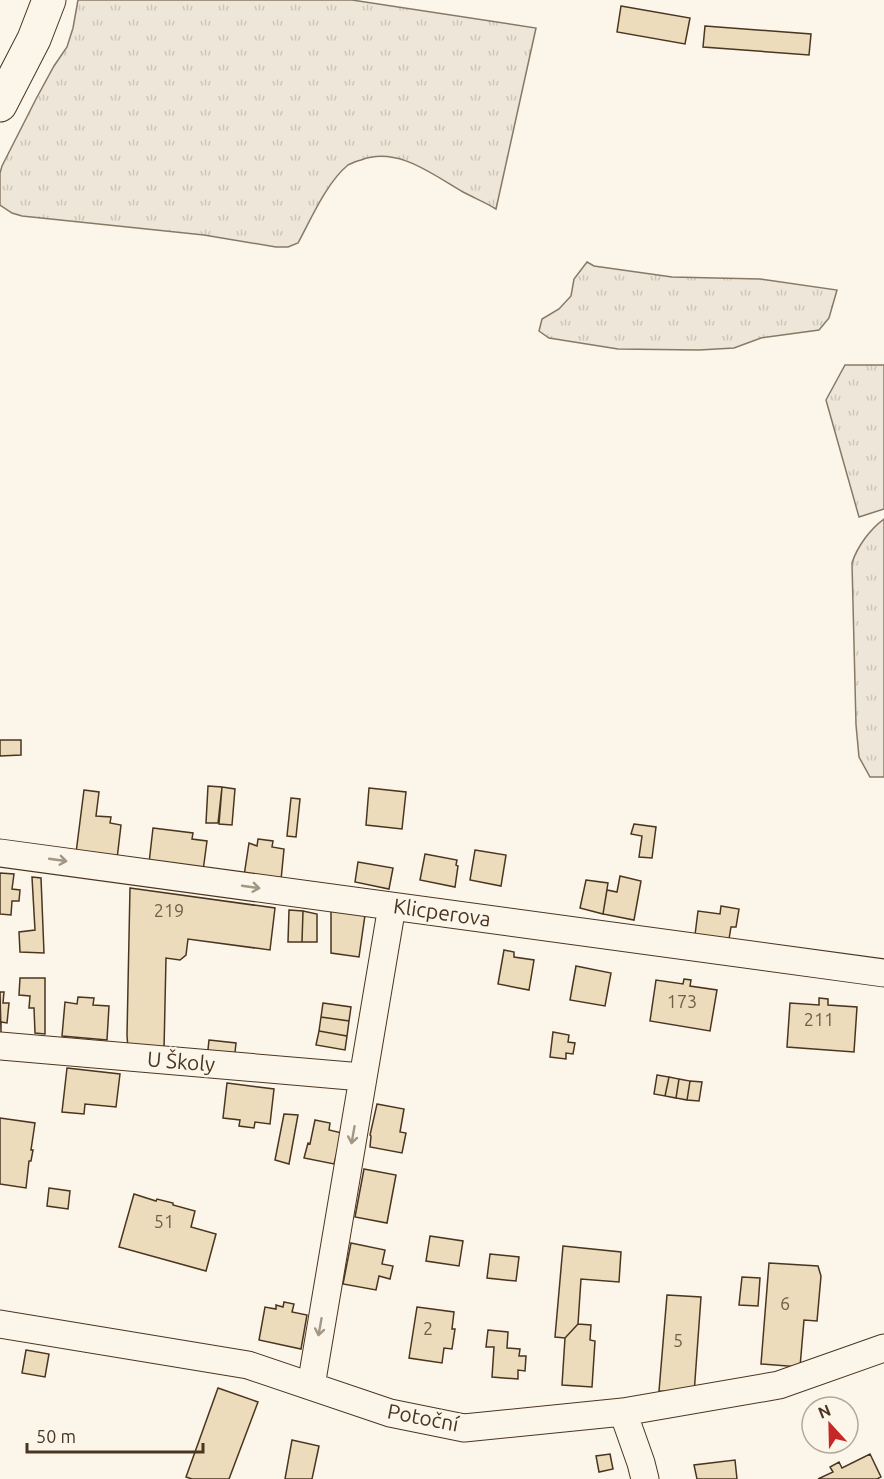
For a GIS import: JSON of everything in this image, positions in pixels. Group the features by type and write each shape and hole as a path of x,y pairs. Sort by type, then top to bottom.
{"main road":[{"path":"0,105 34,39 49,0"}],"street":[{"name":"Klicperova","path":"0,853 884,973"},
{"path":"311,1386 392,906"},
{"name":"U Školy","path":"0,1046 362,1077"},
{"name":"Potoční","path":"0,1324 248,1365 390,1413 464,1428 623,1412 779,1384 884,1348"},
{"path":"623,1412 645,1479"}],"green space":[{"path":"78,0 352,0 536,28 496,209 415,164 402,159 375,157 359,160 340,172 320,201 298,243 288,247 12,213 0,205 2,166 54,66 67,47"},
{"path":"587,262 594,266 672,277 760,279 837,290 829,318 819,330 761,338 734,348 618,349 549,338 539,331 542,319 559,309 571,296 574,279"},
{"path":"845,365 884,365 884,509 859,517 826,400"},
{"path":"884,519 884,777 870,777 859,757 856,725 852,563 865,539"}],"building":[{"path":"621,6 690,18 685,44 617,32"},
{"path":"705,26 811,34 809,55 703,47"},
{"path":"0,740 21,740 21,755 0,756"},
{"path":"208,786 222,787 218,823 206,823"},
{"path":"222,787 235,789 232,825 219,824"},
{"path":"369,788 406,792 402,829 366,825"},
{"path":"84,790 99,792 96,816 111,817 110,823 121,825 117,859 76,853"},
{"path":"291,798 300,799 296,837 287,836"},
{"path":"634,824 656,827 652,858 639,857 642,836 631,834"},
{"path":"153,828 193,833 192,839 207,841 203,871 149,863"},
{"path":"258,839 273,841 272,847 284,849 281,880 244,876 249,843 257,846"},
{"path":"475,850 506,855 501,886 470,880"},
{"path":"425,854 457,860 455,887 420,880"},
{"path":"358,862 393,868 389,889 355,882"},
{"path":"0,873 14,874 12,889 20,890 19,901 12,901 11,915 0,914"},
{"path":"620,876 641,881 634,920 603,914 607,890 617,892"},
{"path":"32,877 41,878 44,953 20,952 19,932 35,930"},
{"path":"586,880 608,883 603,914 580,908"},
{"path":"130,888 275,908 270,950 188,939 186,955 180,960 166,958 164,1050 128,1049"},
{"path":"721,906 739,909 736,927 731,927 729,939 695,935 698,911 720,914"},
{"path":"289,910 303,911 302,942 288,942"},
{"path":"331,910 365,915 359,957 331,953"},
{"path":"303,911 317,914 317,942 302,942"},
{"path":"504,950 514,952 514,957 534,960 529,990 498,984"},
{"path":"576,966 611,973 605,1006 570,1000"},
{"path":"20,978 45,978 45,1034 35,1033 34,1008 29,1008 30,996 19,995"},
{"path":"684,979 691,980 690,986 717,990 710,1031 650,1021 656,980 683,984"},
{"path":"0,992 4,992 3,1003 9,1003 7,1023 1,1022 1,1032"},
{"path":"78,997 94,998 93,1005 109,1006 107,1040 62,1036 65,1002 77,1004"},
{"path":"819,998 828,999 828,1005 857,1007 854,1052 787,1047 790,1003 819,1005"},
{"path":"323,1003 351,1007 349,1021 321,1017"},
{"path":"321,1017 349,1021 347,1036 319,1031"},
{"path":"319,1031 347,1036 345,1050 316,1045"},
{"path":"553,1032 569,1035 568,1042 575,1043 573,1054 566,1053 566,1059 550,1057"},
{"path":"209,1040 236,1043 234,1062 207,1059"},
{"path":"67,1068 120,1074 116,1107 85,1104 84,1114 62,1112"},
{"path":"657,1075 669,1077 665,1096 654,1094"},
{"path":"669,1077 679,1079 676,1098 665,1096"},
{"path":"679,1079 690,1081 687,1100 676,1098"},
{"path":"690,1081 702,1082 699,1101 687,1100"},
{"path":"227,1083 274,1089 270,1124 255,1122 254,1128 239,1126 240,1120 223,1118"},
{"path":"377,1104 404,1109 400,1132 406,1133 402,1153 370,1147 370,1135"},
{"path":"284,1114 298,1115 289,1164 275,1160"},
{"path":"0,1118 35,1123 26,1188 0,1184"},
{"path":"315,1120 330,1123 329,1130 342,1133 334,1164 304,1158 308,1143 310,1144"},
{"path":"364,1169 396,1175 387,1223 355,1217"},
{"path":"49,1188 70,1191 68,1209 47,1206"},
{"path":"134,1194 156,1201 157,1199 173,1203 173,1205 195,1211 191,1227 216,1234 206,1271 119,1247"},
{"path":"430,1236 463,1241 459,1266 426,1261"},
{"path":"351,1243 385,1250 382,1264 393,1266 390,1279 379,1276 376,1290 343,1284"},
{"path":"563,1246 621,1252 619,1282 581,1279 578,1324 565,1338 555,1337"},
{"path":"490,1254 519,1257 516,1281 487,1278"},
{"path":"769,1263 818,1266 821,1276 817,1321 804,1320 800,1367 761,1364"},
{"path":"742,1277 760,1278 758,1306 739,1305"},
{"path":"667,1295 701,1297 694,1394 659,1391"},
{"path":"284,1302 294,1304 292,1312 307,1315 301,1349 259,1340 265,1307 276,1309 276,1305 283,1307"},
{"path":"417,1307 454,1312 452,1329 455,1329 452,1349 444,1348 442,1363 409,1358"},
{"path":"578,1324 591,1325 590,1340 595,1341 592,1387 562,1385 565,1338"},
{"path":"488,1330 508,1332 507,1348 520,1349 519,1356 526,1356 525,1371 518,1370 518,1379 492,1377 494,1347 486,1347"},
{"path":"26,1350 49,1354 45,1377 22,1373"},
{"path":"218,1388 258,1402 229,1479 192,1479 186,1477"},
{"path":"292,1440 319,1446 312,1479 285,1479"},
{"path":"610,1454 613,1469 599,1472 596,1456"},
{"path":"870,1454 881,1477 877,1479 818,1479 833,1472 830,1467 839,1462 842,1468"},
{"path":"735,1460 737,1479 697,1479 694,1465"}]}
